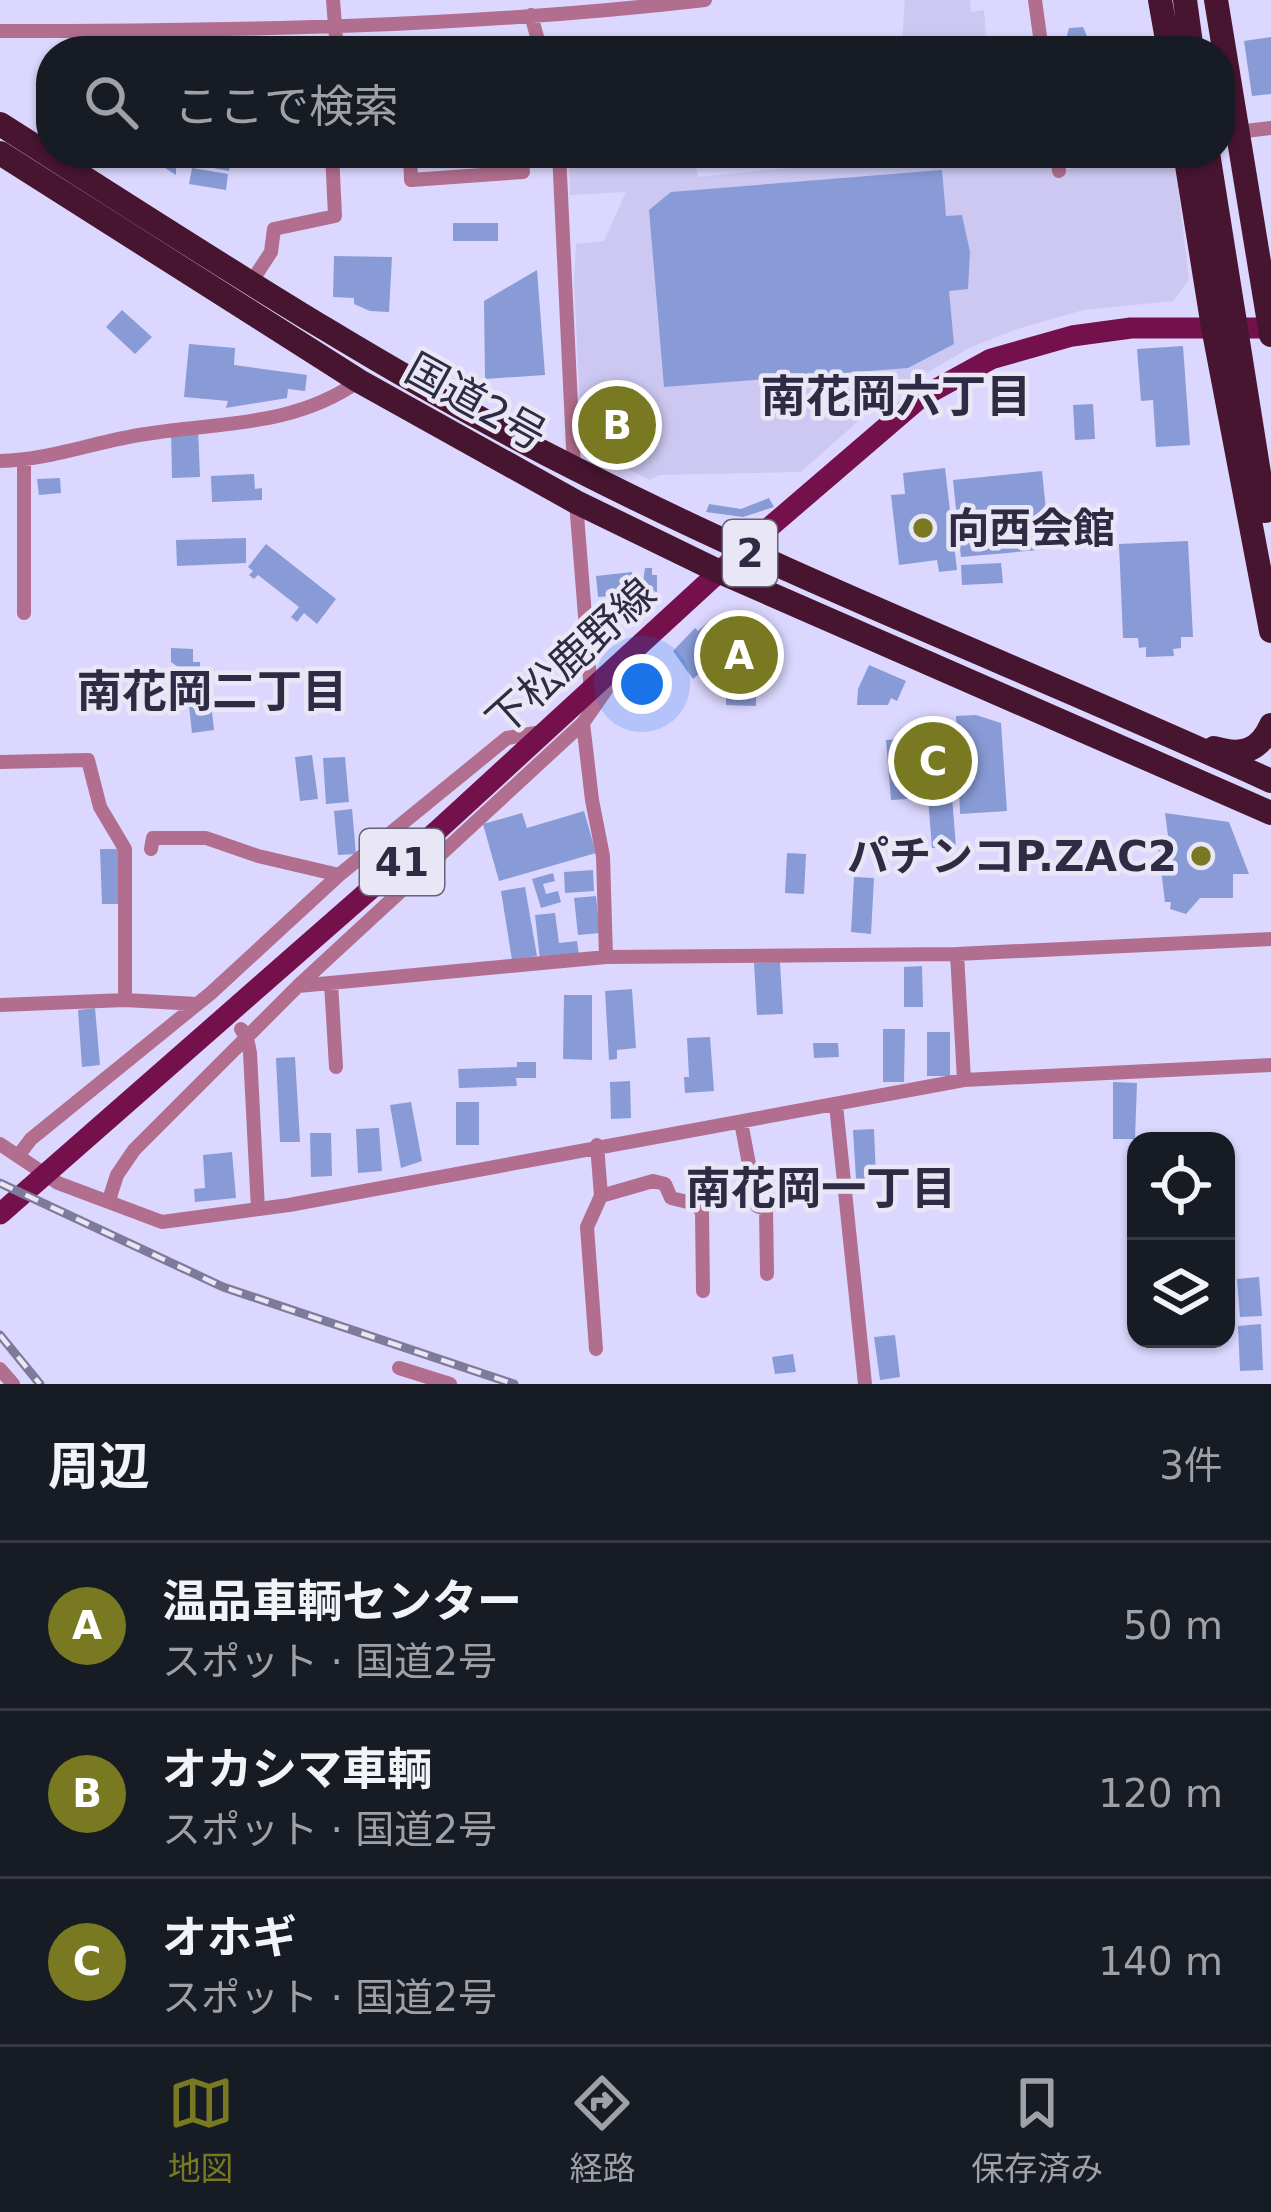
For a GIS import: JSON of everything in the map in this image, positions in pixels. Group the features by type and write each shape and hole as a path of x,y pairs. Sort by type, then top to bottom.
{"highway":[{"path":"1160,0 1166,36"},
{"path":"1185,0 1190,36"},
{"path":"1216,0 1222,36"},
{"path":"1235,119 1271,331"},
{"name":"国道2号","path":"0,124 36,147"},
{"name":"国道2号","path":"0,153 358,382 577,502 721,572 1271,813"},
{"name":"国道2号","path":"69,168 250,284 447,401 574,469 743,550 1271,781"},
{"path":"1188,168 1271,631"},
{"path":"1210,168 1271,549"},
{"path":"1177,738 1231,753 1253,750 1271,725"}],"main road":[{"name":"下松鹿野線","path":"0,1214 591,692 743,550 920,398 991,359 1072,336 1214,327 1271,331"}],"street":[{"path":"333,0 336,36"},
{"path":"0,31 335,24 531,15 705,0"},
{"path":"1035,0 1040,36"},
{"path":"531,15 537,36"},
{"path":"1237,132 1271,128"},
{"path":"250,284 271,252 274,230 334,216 332,168"},
{"path":"411,168 411,181 524,172 523,168"},
{"path":"560,168 574,469"},
{"path":"0,461 24,461 141,434 260,421 324,405 358,382"},
{"path":"24,461 25,614"},
{"path":"577,502 591,692"},
{"path":"109,1200 117,1174 134,1150 244,1034 583,723 627,659"},
{"path":"583,723 604,856 605,957"},
{"path":"18,1156 31,1139 197,1004 215,997 339,875 507,737 547,731"},
{"path":"0,762 88,760 100,807 124,849 125,1000"},
{"path":"152,848 152,838 206,838 339,875"},
{"path":"298,986 605,957 957,954 1271,939"},
{"path":"957,954 964,1081"},
{"path":"331,983 336,1067"},
{"path":"0,1005 125,1000 197,1004"},
{"path":"244,1034 257,1209"},
{"path":"0,1144 58,1183 162,1222 257,1209 964,1081 1271,1065"},
{"path":"836,1105 866,1384"},
{"path":"741,1122 757,1206 766,1210 767,1274"},
{"path":"596,1349 587,1227 601,1196 597,1145"},
{"path":"601,1196 653,1181 665,1184 671,1198 697,1204 702,1212 703,1291"},
{"path":"399,1368 450,1384"},
{"path":"0,1369 13,1384"}],"shaded area":[{"path":"905,0 970,0 971,12 984,10 986,36 902,36"},
{"path":"569,168 696,168 698,177 786,168 1176,168 1189,280 1173,301 1083,310 969,348 884,398 801,472 659,475 650,480 582,446 576,244 604,241 626,192 570,195"}],"building":[{"path":"1083,27 1087,36 1067,36 1069,28"},
{"path":"1271,37 1271,94 1252,96 1244,41"},
{"path":"192,168 228,174 226,190 189,184"},
{"path":"942,170 946,216 962,215 970,252 968,289 949,291 954,344 908,368 664,387 649,210 671,192"},
{"path":"453,223 498,223 498,241 453,241"},
{"path":"334,256 392,257 389,312 370,311 354,304 354,298 333,297"},
{"path":"537,270 545,375 485,379 484,301"},
{"path":"122,310 152,337 135,354 106,327"},
{"path":"189,344 235,348 234,365 307,375 305,391 288,389 287,398 226,408 228,401 184,397"},
{"path":"1183,346 1190,445 1156,447 1153,400 1141,401 1137,349"},
{"path":"1093,404 1095,439 1075,440 1073,405"},
{"path":"634,410 635,447 621,447 621,438 601,439 600,411"},
{"path":"198,427 200,477 172,478 171,428"},
{"name":"向西会館","path":"945,468 957,570 939,572 937,560 899,565 891,495 905,494 903,473"},
{"path":"1042,471 1050,549 961,557 953,480"},
{"path":"254,474 262,500 212,502 211,476"},
{"path":"60,478 61,493 39,495 37,479"},
{"path":"769,498 774,507 743,517 706,512 709,504 741,509"},
{"path":"246,538 246,563 177,566 176,540"},
{"path":"1188,541 1193,637 1181,637 1181,648 1173,649 1174,656 1146,657 1146,647 1139,648 1138,638 1123,638 1119,544"},
{"path":"266,544 336,599 317,624 304,613 297,622 291,617 299,607 258,575 254,579 249,575 253,571 248,567"},
{"path":"1001,563 1003,583 962,585 961,565"},
{"path":"645,568 657,575 657,592 653,591 648,607 634,623 629,619 640,605"},
{"path":"632,572 634,594 598,597 596,576"},
{"path":"731,617 756,617 756,678 723,678 723,631 731,631"},
{"path":"708,622 716,632 715,660 693,679 673,651 695,628 698,631"},
{"path":"171,648 193,649 200,676 178,676"},
{"path":"869,665 906,681 897,701 857,705 858,689"},
{"path":"726,684 756,684 756,706 726,705"},
{"path":"209,685 214,730 192,733 187,687"},
{"path":"976,715 1001,723 1007,811 960,814 956,716"},
{"path":"947,726 954,794 919,797 913,729"},
{"path":"902,739 907,799 891,800 886,740"},
{"path":"312,755 318,799 300,801 295,757"},
{"path":"345,757 349,802 326,804 323,758"},
{"path":"952,797 956,847 932,848 928,798"},
{"path":"352,809 356,854 338,855 334,811"},
{"path":"584,811 596,853 499,881 483,824 522,813 527,828"},
{"name":"パチンコP.ZAC2","path":"1165,813 1229,822 1249,874 1233,874 1233,898 1200,898 1186,914 1170,909 1171,902 1165,902 1157,838 1168,836"},
{"path":"100,849 118,849 119,904 102,904"},
{"path":"787,853 806,854 804,894 785,893"},
{"path":"593,870 594,891 565,893 564,872"},
{"path":"553,873 555,881 543,884 546,894 558,891 561,902 541,908 532,879"},
{"path":"854,877 874,878 871,934 851,932"},
{"path":"525,887 537,956 512,960 501,891"},
{"path":"596,896 600,933 578,935 574,898"},
{"path":"555,913 559,943 577,941 579,955 540,960 535,915"},
{"path":"780,962 783,1014 757,1015 754,963"},
{"path":"922,966 923,1007 904,1007 904,967"},
{"path":"632,989 636,1048 617,1050 617,1059 609,1060 605,991"},
{"path":"564,995 592,995 592,1060 563,1059"},
{"path":"95,1008 100,1065 82,1067 78,1010"},
{"path":"883,1029 905,1029 904,1082 883,1082"},
{"path":"927,1032 950,1032 950,1076 927,1076"},
{"path":"710,1037 714,1091 685,1093 687,1038"},
{"path":"813,1043 838,1043 839,1057 814,1058"},
{"path":"295,1057 300,1142 280,1142 276,1058"},
{"path":"517,1062 536,1062 536,1078 516,1078 517,1086 459,1088 458,1069 517,1067"},
{"path":"630,1081 631,1118 611,1119 610,1082"},
{"path":"1113,1082 1137,1083 1135,1132 1127,1132 1127,1139 1113,1139"},
{"path":"411,1102 422,1161 401,1168 390,1105"},
{"path":"456,1102 479,1102 479,1145 456,1145"},
{"path":"379,1128 382,1171 358,1173 356,1129"},
{"path":"874,1129 876,1178 856,1179 853,1130"},
{"path":"310,1133 331,1133 332,1176 311,1177"},
{"path":"232,1152 236,1198 195,1202 194,1189 205,1188 203,1155"},
{"path":"1259,1277 1262,1316 1240,1317 1237,1279"},
{"path":"1261,1324 1263,1370 1240,1371 1238,1326"},
{"path":"895,1335 900,1377 880,1380 874,1337"},
{"path":"793,1354 796,1372 775,1374 772,1357"}],"railway":[{"path":"0,1183 223,1287 514,1384"},
{"path":"0,1335 40,1384"}],"place":[{"name":"オカシマ車輌","path":"617,425"},
{"name":"向西会館","path":"923,528"},
{"name":"温品車輌センター","path":"739,655"},
{"name":"オホギ","path":"933,761"},
{"name":"パチンコP.ZAC2","path":"1201,856"}],"district":[{"name":"南花岡六丁目","path":"896,396"},
{"name":"南花岡二丁目","path":"212,691"},
{"name":"南花岡一丁目","path":"821,1188"}]}
